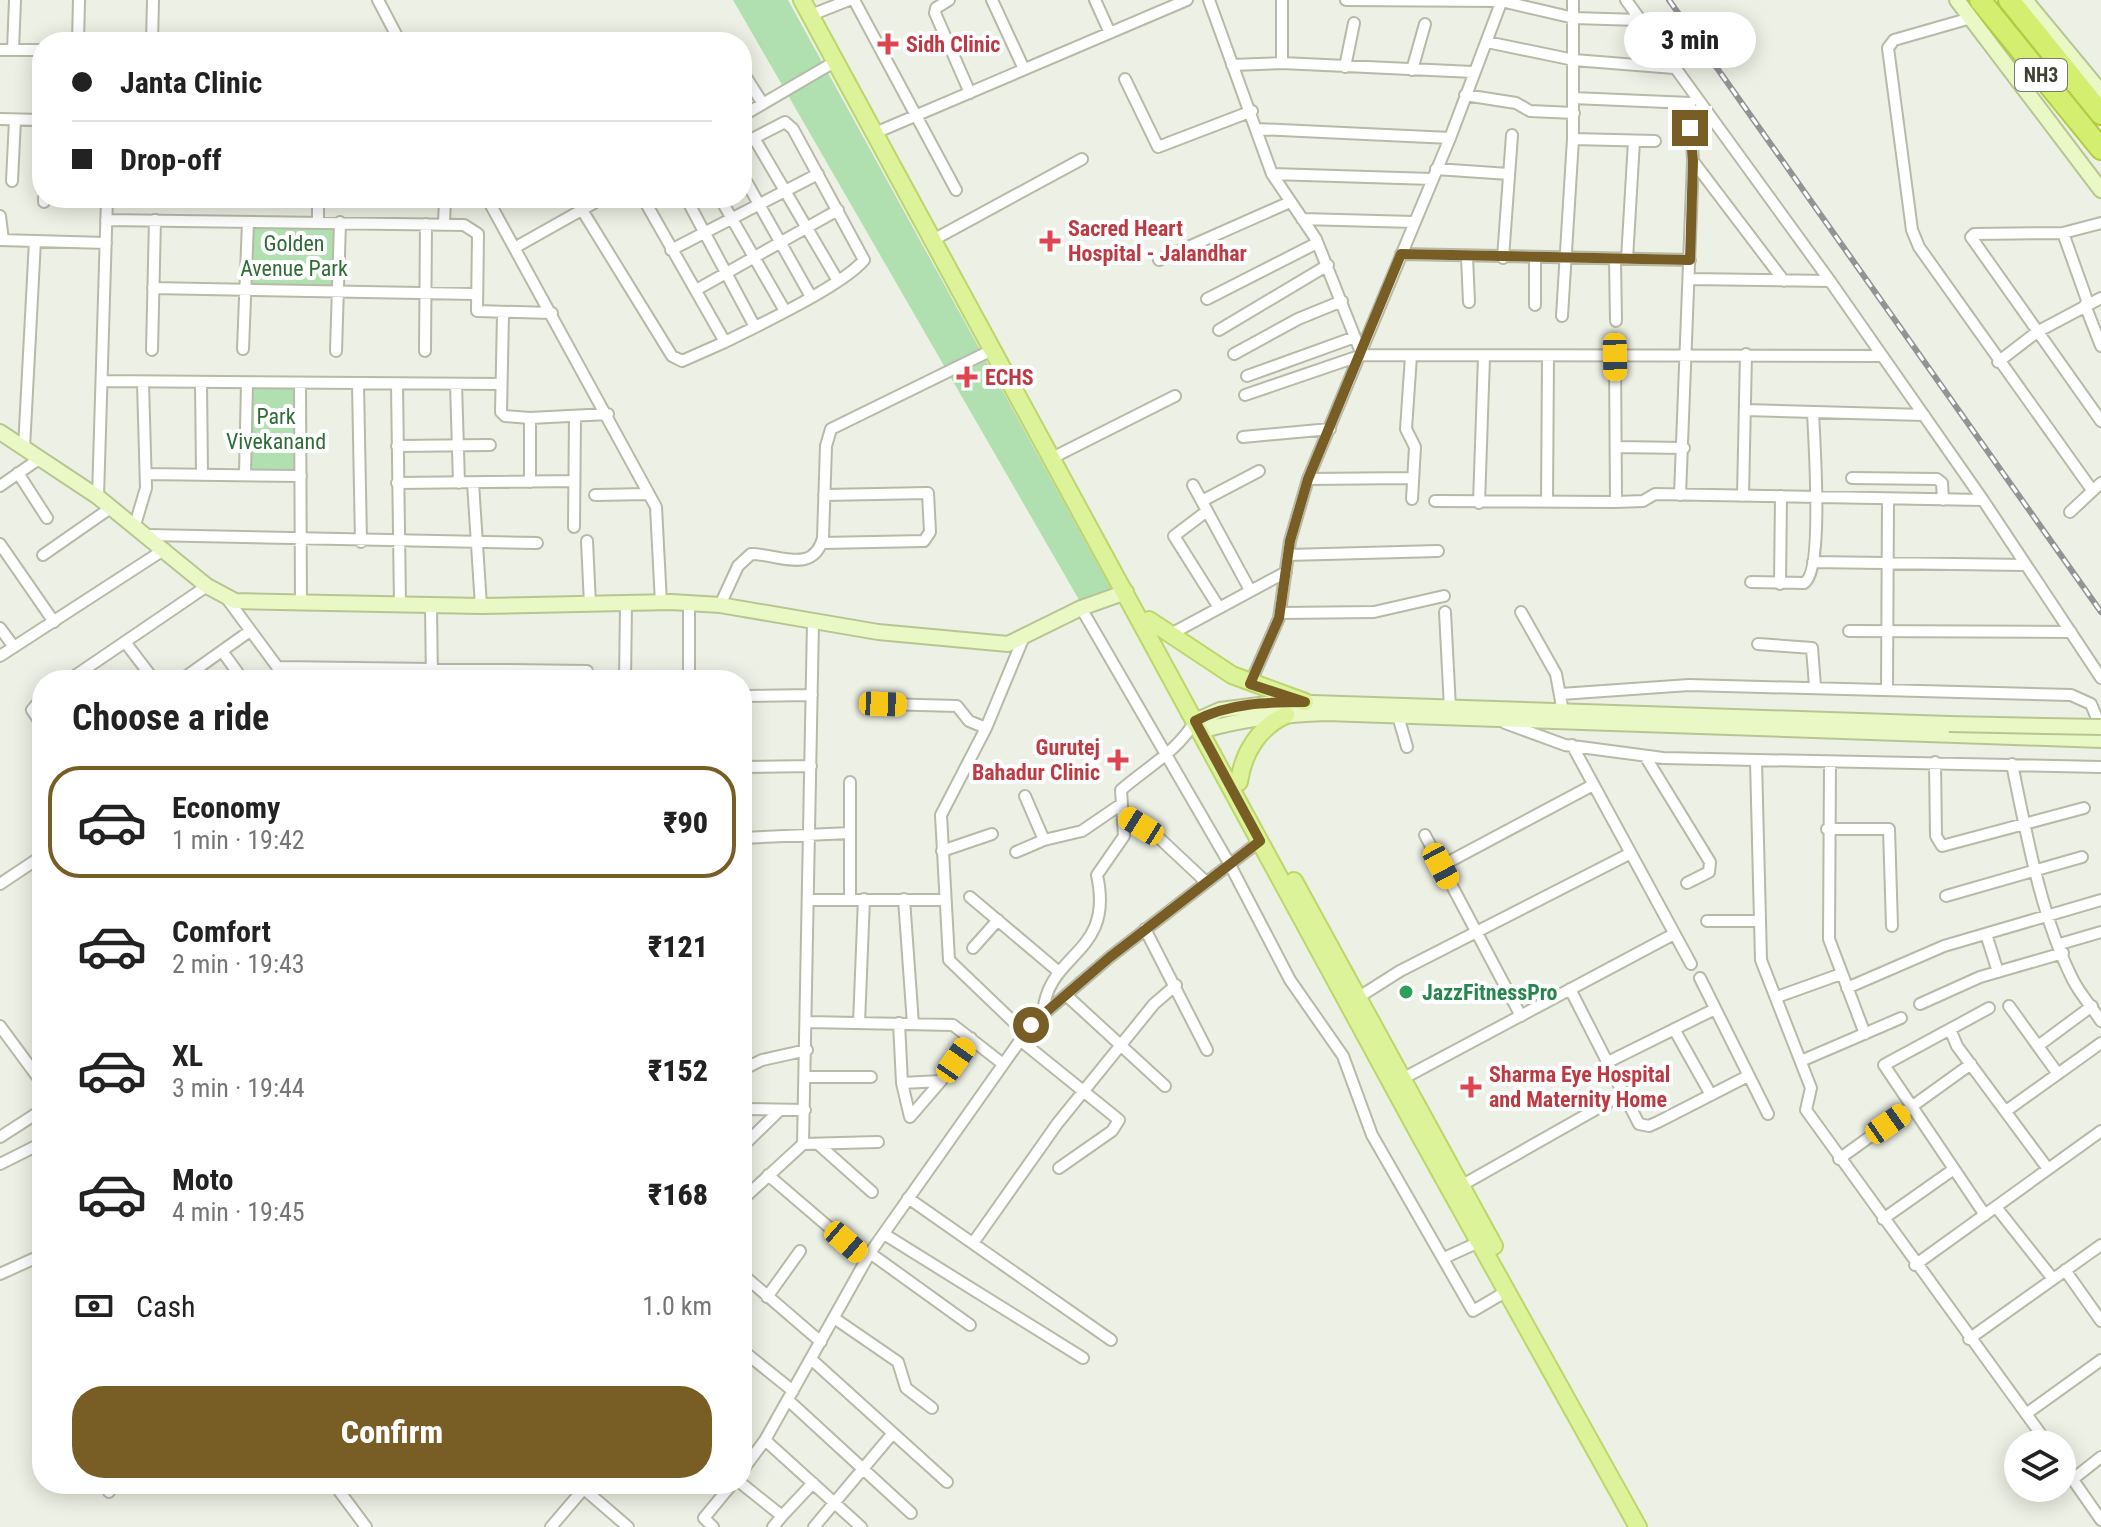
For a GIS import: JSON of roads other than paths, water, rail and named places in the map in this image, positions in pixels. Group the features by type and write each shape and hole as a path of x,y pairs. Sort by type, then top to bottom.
{"highway":[{"name":"NH3","path":"2009,0 2101,114"},
{"name":"NH3","path":"1975,9 2101,149"}],"main road":[{"path":"806,7 1260,841 1650,1527"},
{"path":"1129,598 1149,620 1169,635 1250,684 1305,702"},
{"path":"1149,620 1199,726 1239,782 1359,997 1456,1189 1479,1242 1638,1527"},
{"path":"1239,782 1242,766 1260,733 1286,715"}],"street":[{"path":"13,50 15,0"},
{"path":"78,32 79,0"},
{"path":"152,32 153,0"},
{"path":"378,0 395,32"},
{"path":"806,7 851,0 956,190"},
{"path":"949,0 936,8 936,16 970,93"},
{"path":"992,0 1024,69"},
{"path":"1095,0 1110,33"},
{"path":"875,133 1187,0"},
{"path":"1209,0 1252,111 1272,174 1328,265 1362,355"},
{"path":"1282,0 1282,63"},
{"path":"1346,0 1501,1 1574,18 1639,20"},
{"path":"1562,316 1574,113 1573,0"},
{"path":"1626,0 1924,415 2101,678"},
{"path":"1957,0 1975,9 2101,190"},
{"path":"2025,0 2101,92"},
{"path":"1250,684 1280,613 1288,555 1308,479 1450,138 1501,1"},
{"path":"1975,9 1889,43 1888,56 1914,238 1998,362 2096,487 2070,512"},
{"path":"1345,67 1354,23"},
{"path":"1412,70 1425,24"},
{"path":"1487,42 1574,60 1674,68"},
{"path":"0,50 32,50"},
{"path":"752,110 836,61"},
{"path":"1232,65 1282,63 1473,72"},
{"path":"1125,79 1158,147 1252,111"},
{"path":"752,87 763,104"},
{"path":"1465,95 1516,103 1530,111 1574,113"},
{"path":"1573,98 1690,103 1693,161 1680,495"},
{"path":"0,119 32,120"},
{"path":"12,181 15,120"},
{"path":"582,210 672,356 682,361 785,311 838,281 864,260 793,129 785,122 754,138 838,281"},
{"path":"1257,129 1450,138"},
{"path":"1503,258 1512,135"},
{"path":"1573,139 1655,141"},
{"path":"1616,321 1634,141"},
{"path":"933,240 1082,159"},
{"path":"1693,161 1784,281"},
{"path":"671,250 818,174"},
{"path":"1272,174 1509,174"},
{"path":"752,191 810,295"},
{"path":"1159,260 1290,202"},
{"path":"98,497 107,208"},
{"path":"318,208 318,221"},
{"path":"444,224 445,208"},
{"path":"493,208 649,494 658,517 661,603"},
{"path":"516,247 586,208"},
{"path":"649,208 725,342"},
{"path":"691,208 755,327"},
{"path":"725,208 785,311"},
{"path":"696,290 808,230 838,210"},
{"path":"0,216 2,240 106,243"},
{"path":"1302,219 1414,222"},
{"path":"106,220 318,221 469,226 478,234 477,311 552,313"},
{"path":"152,350 155,220"},
{"path":"243,349 248,222"},
{"path":"336,351 340,222"},
{"path":"2101,223 2063,233 1971,236 2101,421"},
{"path":"425,351 426,224"},
{"path":"2063,233 2101,346"},
{"path":"24,448 35,241"},
{"path":"1207,299 1317,243"},
{"path":"1401,254 1690,260"},
{"path":"1467,257 1469,302"},
{"path":"1535,258 1535,305"},
{"path":"1219,330 1328,265"},
{"path":"1689,279 1830,281"},
{"path":"153,288 475,294"},
{"path":"1998,362 2037,332 2101,298"},
{"path":"1234,354 1298,319 1342,301"},
{"path":"503,314 503,415 530,418 608,414"},
{"path":"1247,376 1355,337"},
{"path":"720,605 738,566 751,554 808,561 822,543 826,446 831,429 992,350"},
{"path":"1743,496 1746,354"},
{"path":"1245,395 1362,355 1881,356"},
{"path":"1411,356 1406,429 1415,447 1412,499"},
{"path":"1479,503 1484,357"},
{"path":"1547,501 1548,357"},
{"path":"1615,357 1616,502"},
{"path":"102,381 501,384"},
{"path":"135,525 145,494 143,383"},
{"path":"201,383 202,473"},
{"path":"245,474 247,383"},
{"path":"300,383 301,603"},
{"path":"358,384 361,542"},
{"path":"397,384 400,605"},
{"path":"456,384 459,483"},
{"path":"1052,458 1175,396"},
{"path":"1746,410 1924,415"},
{"path":"1751,582 1780,584 1809,581 1816,498 1813,412"},
{"path":"574,527 575,417"},
{"path":"530,418 530,482"},
{"path":"1243,437 1330,429"},
{"path":"0,432 112,507 228,600 279,670"},
{"path":"397,446 490,445"},
{"path":"1616,447 1684,448"},
{"path":"0,486 39,459"},
{"path":"1218,606 1174,536 1204,506 1259,471"},
{"path":"18,473 47,518"},
{"path":"146,474 301,476"},
{"path":"1308,479 1413,478"},
{"path":"1852,478 1937,479 1942,483 1943,500"},
{"path":"397,483 574,481"},
{"path":"473,483 481,606"},
{"path":"1193,485 1250,590"},
{"path":"822,543 924,541 930,532 928,493 824,495"},
{"path":"595,495 649,494"},
{"path":"1435,501 1616,502 1647,500 1655,494 1888,501 1983,500"},
{"path":"1780,584 1781,496"},
{"path":"1887,689 1888,501"},
{"path":"43,555 112,507"},
{"path":"148,535 361,542 537,543"},
{"path":"587,541 590,605"},
{"path":"0,544 54,622"},
{"path":"0,656 165,549"},
{"path":"1288,555 1438,551"},
{"path":"1813,562 2025,565"},
{"path":"1169,635 1286,572"},
{"path":"86,670 207,586"},
{"path":"1280,613 1374,612 1444,596"},
{"path":"228,600 481,606 720,605 813,622 1008,644 1081,608 1129,598"},
{"path":"689,604 689,670"},
{"path":"431,605 432,670"},
{"path":"625,670 626,605"},
{"path":"1081,608 1229,863 1290,980 1351,1071 1361,1110 1372,1135 1473,1311 1507,1291"},
{"path":"1445,612 1450,708"},
{"path":"1521,612 1556,674 1563,712"},
{"path":"803,1144 808,1022 813,622"},
{"path":"0,628 14,647"},
{"path":"202,670 250,631"},
{"path":"1849,631 2071,632"},
{"path":"1023,639 986,728 941,815 943,900 949,960 1023,1036 1116,1114 1117,1126 1059,1168"},
{"path":"125,642 146,670"},
{"path":"1758,644 1812,648 1815,686"},
{"path":"222,651 236,670"},
{"path":"277,667 329,670"},
{"path":"1043,1014 1045,999 1059,972 1096,932 1100,889 1097,875 1121,842 1121,790 1199,726 1251,705 1305,702 1327,708 1398,716 1500,721 1948,730 2101,728 2091,704 2080,696 1815,686 1689,685 1561,694"},
{"path":"752,696 812,695"},
{"path":"883,704 957,706 969,721 986,728"},
{"path":"1199,726 1327,708 1450,708 1948,730 2101,740"},
{"path":"1398,716 1407,747"},
{"path":"1500,721 1572,745 1645,756 1830,763 1935,762 2101,767"},
{"path":"1572,745 1691,964"},
{"path":"1645,756 1710,862 1709,872 1687,883"},
{"path":"1756,761 1761,960 1811,1088 1806,1110 1915,1265 2038,1430"},
{"path":"1935,762 1936,836 1940,845 2084,808"},
{"path":"1830,763 1827,829 1829,939 1865,1034"},
{"path":"2012,764 2025,824 2061,948 2072,978 2101,1021"},
{"path":"752,767 811,766"},
{"path":"850,782 850,900"},
{"path":"1441,866 1593,785"},
{"path":"1025,796 1044,840"},
{"path":"1016,852 1044,840 1082,831 1122,810"},
{"path":"1122,810 1157,836 1205,881"},
{"path":"1827,829 1889,829 1892,926"},
{"path":"752,838 850,833"},
{"path":"942,851 992,834"},
{"path":"1425,835 1521,1016"},
{"path":"752,1458 765,1440 868,1256 1023,1036 1043,1014 1145,929 1260,841"},
{"path":"1359,997 1400,971 1629,854"},
{"path":"1946,896 2082,857"},
{"path":"0,884 32,863"},
{"path":"970,897 1059,972"},
{"path":"859,1023 864,899"},
{"path":"904,899 913,1024"},
{"path":"810,900 943,900"},
{"path":"1847,988 1944,946 2101,900"},
{"path":"973,948 998,920"},
{"path":"1707,921 1759,921"},
{"path":"1145,929 1207,1050"},
{"path":"1920,1004 2101,932"},
{"path":"1402,1079 1674,934"},
{"path":"1986,934 1998,972"},
{"path":"1777,997 1841,974"},
{"path":"1700,978 1746,1077 1768,1114"},
{"path":"973,1243 1084,1090 1154,1004 1176,985"},
{"path":"1570,989 1635,1120 1649,1126 1746,1077"},
{"path":"1066,995 1165,1086"},
{"path":"2009,1006 2058,1074"},
{"path":"2038,1046 2092,1006"},
{"path":"1985,1215 1884,1065 1989,1008"},
{"path":"1606,1063 1713,1010"},
{"path":"1801,1061 1901,1018"},
{"path":"808,1022 953,1025 1003,1064"},
{"path":"899,1023 902,1083 907,1114 912,1117 971,1038"},
{"path":"0,1026 32,1067"},
{"path":"1674,1029 1711,1095"},
{"path":"1950,1029 1971,1064 2048,1169"},
{"path":"2006,1111 2101,1043"},
{"path":"752,1065 807,1050"},
{"path":"1839,1159 1971,1064"},
{"path":"806,1077 871,1077"},
{"path":"902,1083 941,1081"},
{"path":"1456,1189 1623,1094"},
{"path":"752,1109 805,1110"},
{"path":"752,1137 780,1110"},
{"path":"0,1137 32,1116"},
{"path":"1915,1265 2101,1131"},
{"path":"752,1190 803,1144 878,1142"},
{"path":"818,1144 872,1192"},
{"path":"0,1164 32,1148"},
{"path":"1883,1219 1954,1169"},
{"path":"768,1175 868,1256 970,1325"},
{"path":"908,1198 1111,1340"},
{"path":"1996,1207 2053,1279"},
{"path":"884,1234 1083,1358"},
{"path":"1444,1258 1479,1242"},
{"path":"1969,1339 2101,1245"},
{"path":"767,1297 800,1251"},
{"path":"0,1274 32,1260"},
{"path":"2065,1270 2101,1320"},
{"path":"752,1283 821,1342"},
{"path":"834,1318 898,1362 906,1388 932,1408"},
{"path":"752,1359 911,1513"},
{"path":"811,1359 947,1482"},
{"path":"2026,1414 2101,1360"},
{"path":"814,1527 893,1433"},
{"path":"765,1440 861,1527"},
{"path":"2076,1477 2101,1457"},
{"path":"773,1527 813,1483"},
{"path":"2076,1483 2101,1520"},
{"path":"752,1492 782,1516"},
{"path":"341,1494 366,1527"},
{"path":"551,1527 579,1494"},
{"path":"594,1494 628,1527"},
{"path":"713,1527 704,1518 723,1494"}],"railway":[{"path":"1669,0 2101,612"}],"place":[{"name":"Sidh Clinic","path":"888,44"},
{"name":"Sacred Heart Hospital - Jalandhar","path":"1050,241"},
{"name":"ECHS","path":"967,377"},
{"name":"Gurutej Bahadur Clinic","path":"1118,760"},
{"name":"JazzFitnessPro","path":"1406,992"},
{"name":"Sharma Eye Hospital and Maternity Home","path":"1471,1087"}],"park label":[{"name":"Golden Avenue Park","path":"294,256"},
{"name":"Park Vivekanand","path":"276,428"}]}
